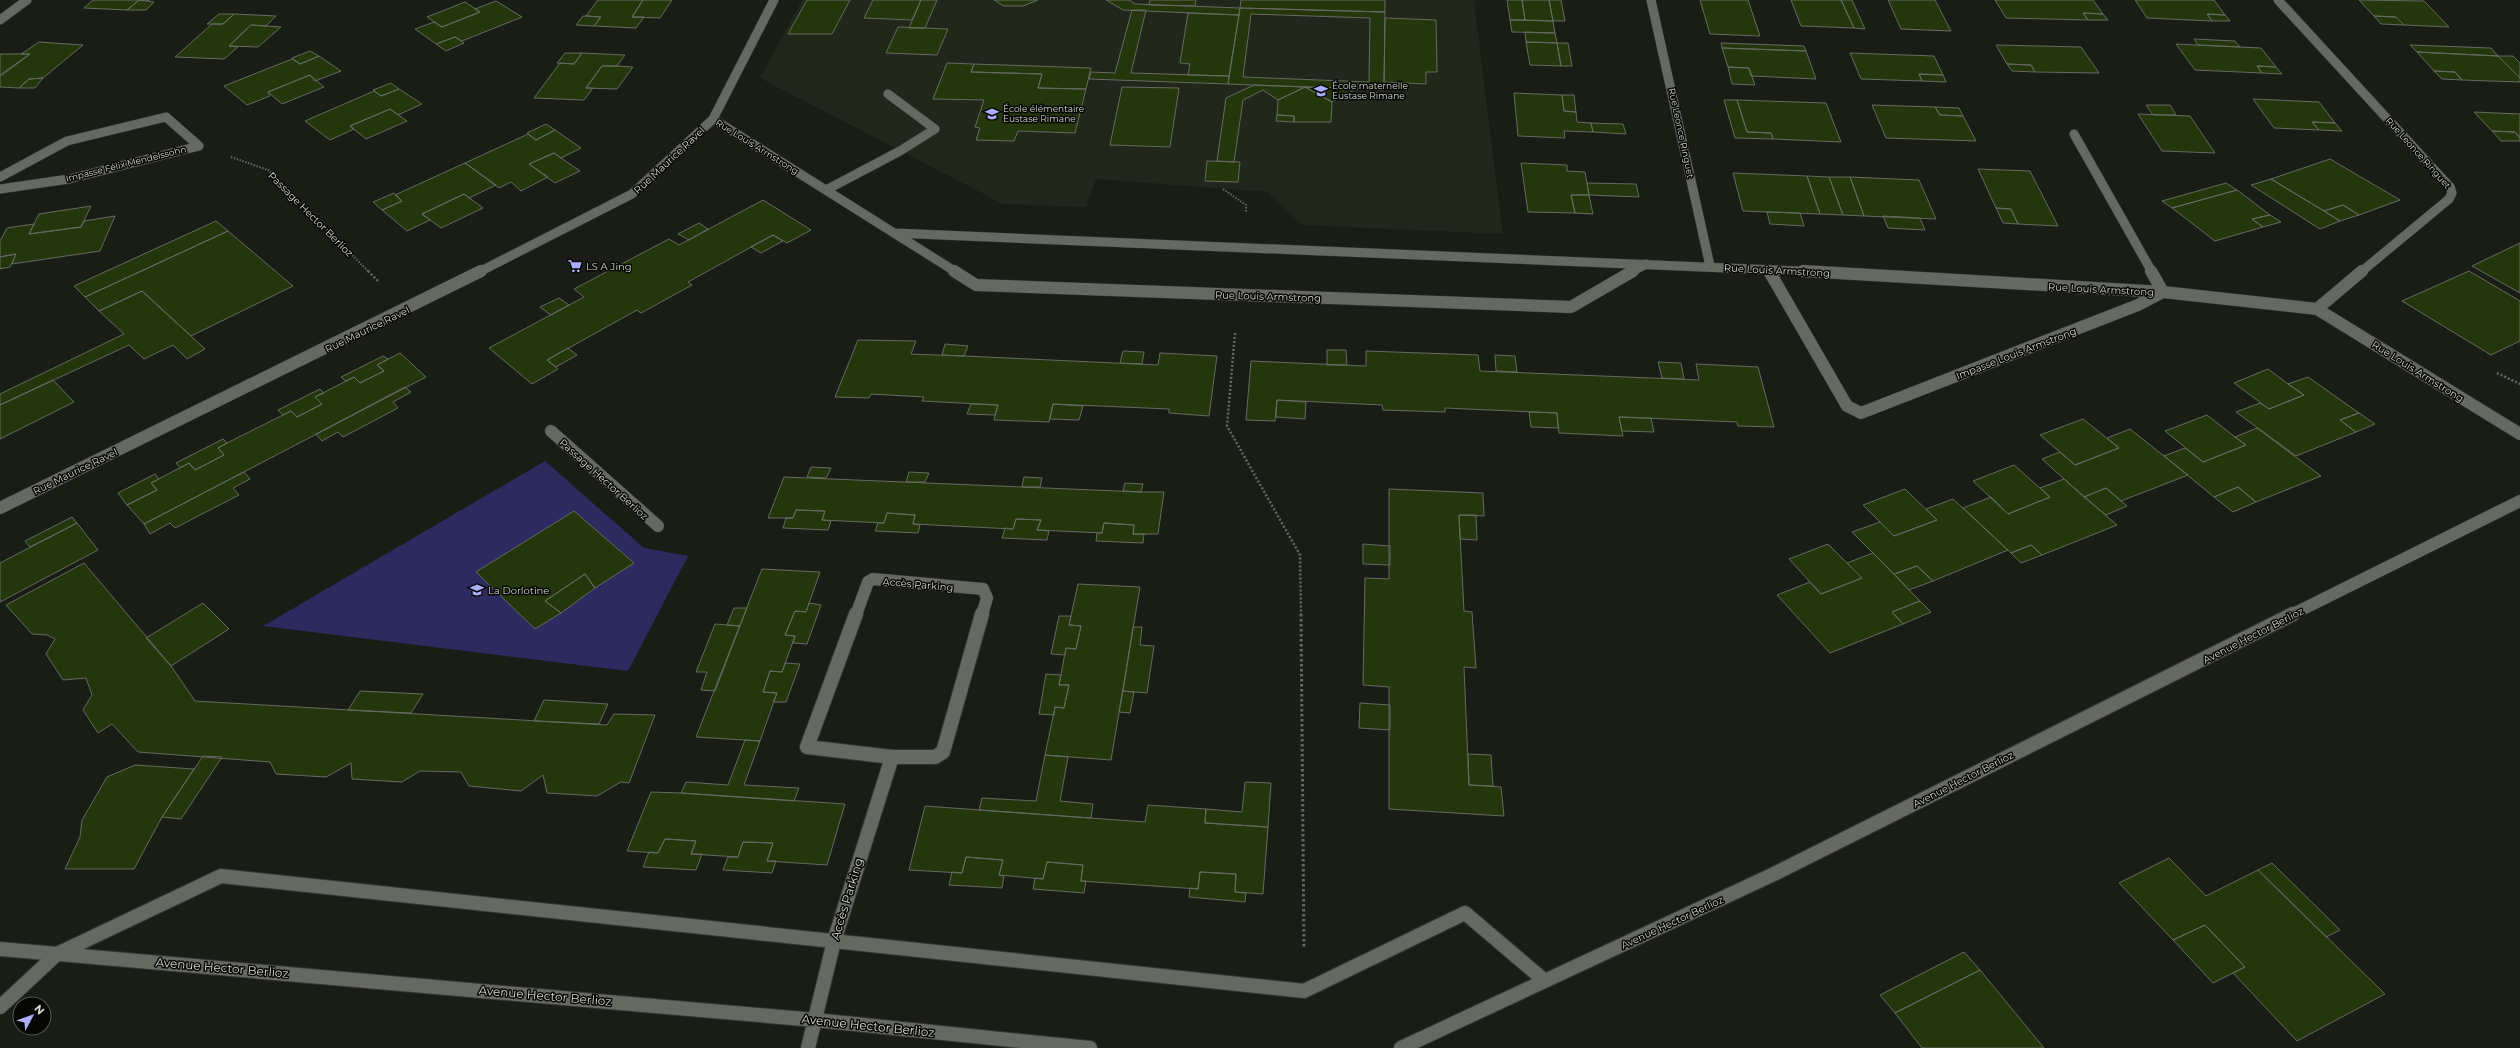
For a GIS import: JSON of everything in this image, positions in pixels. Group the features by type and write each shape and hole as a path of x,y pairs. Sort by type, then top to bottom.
{"street":[{"path":"0,20 27,0"},
{"name":"Rue Louis Armstrong","path":"774,0 713,119 976,285 1571,307 1646,264"},
{"name":"Rue Leonce Ringuet","path":"1651,0 1710,266"},
{"name":"Rue Leonce Ringuet","path":"2278,0 2450,187 2452,193 2449,199 2317,309"},
{"path":"826,190 900,151 935,129 888,94"},
{"name":"Impasse Félix Mendelssohn","path":"0,177 67,141 166,117 199,146"},
{"name":"Rue Maurice Ravel","path":"0,508 406,309 632,194 713,119"},
{"path":"2074,134 2163,292"},
{"name":"Impasse Félix Mendelssohn","path":"0,189 69,179 199,146"},
{"name":"Rue Louis Armstrong","path":"894,233 1710,266 2163,292 2317,309 2520,434"},
{"name":"Impasse Louis Armstrong","path":"1768,270 1847,406 1861,413 2138,305 2163,292"},
{"name":"Passage Hector Berlioz","path":"551,431 658,526"},
{"name":"Avenue Hector Berlioz","path":"1401,1048 1774,874 2520,501"},
{"name":"Accès Parking","path":"873,580 983,589 987,598 943,752 935,757 892,757 807,747 868,582 873,580"},
{"name":"Accès Parking","path":"808,1048 834,941 892,757"},
{"path":"0,1007 57,954 221,876 1304,991 1465,913 1545,981"},
{"name":"Avenue Hector Berlioz","path":"0,949 814,1020 1090,1048"}],"path":[{"name":"Passage Hector Berlioz","path":"199,146 268,170 406,309"},
{"path":"1223,189 1246,205 1246,247"},
{"path":"1238,295 1227,426 1300,555 1304,991"},
{"path":"2492,371 2520,384"}],"shaded area":[{"path":"802,0 1474,0 1503,234 1302,225 1268,192 1096,179 1086,207 1003,204 760,78"},
{"path":"545,461 644,548 688,556 628,671 263,626"}],"building":[{"path":"93,0 139,0 127,10 84,8"},
{"path":"139,0 154,2 146,10 127,10"},
{"path":"598,0 643,0 632,17 644,17 636,28 594,26 601,17 586,16"},
{"path":"643,0 672,0 660,18 632,17"},
{"path":"807,0 850,0 832,34 788,34"},
{"path":"873,0 921,0 912,20 864,18"},
{"path":"921,0 937,0 925,28 909,28"},
{"path":"994,0 1038,0 1023,6 1004,6"},
{"path":"1106,0 1129,0 1135,4 1240,8 1239,15 1123,10"},
{"path":"1150,0 1196,0 1195,6 1149,5"},
{"path":"1241,0 1385,0 1385,12 1240,8"},
{"path":"1507,0 1522,0 1525,20 1510,20"},
{"path":"1522,0 1549,0 1553,21 1525,20"},
{"path":"1549,0 1561,0 1565,21 1553,21"},
{"path":"1700,0 1748,0 1760,36 1710,34"},
{"path":"1791,0 1841,0 1854,28 1801,26"},
{"path":"1841,0 1852,0 1865,29 1854,28"},
{"path":"1888,0 1935,0 1951,31 1901,29"},
{"path":"1995,0 2093,0 2103,14 2083,13 2088,20 2006,18"},
{"path":"2135,0 2214,0 2225,15 2207,14 2212,21 2147,18"},
{"path":"2359,0 2424,1 2449,27 2404,25 2396,17 2374,16"},
{"path":"496,1 522,17 462,41 455,37 436,44 415,29 434,22 442,27 480,12 475,9"},
{"path":"465,2 480,12 442,27 427,17"},
{"path":"1240,8 1385,12 1384,90 1228,84","holes":["1251,14 1370,18 1369,82 1243,77"]},
{"path":"1132,10 1146,10 1131,73 1229,76 1228,84 1089,79 1091,72 1115,73"},
{"path":"1188,13 1239,15 1229,76 1188,75 1190,64 1180,63"},
{"path":"2083,13 2103,14 2108,20 2088,20"},
{"path":"219,14 234,14 223,24 207,24"},
{"path":"234,14 276,16 266,26 251,25 229,46 238,47 224,59 175,57 212,24 223,24"},
{"path":"2207,14 2225,15 2230,21 2212,21"},
{"path":"583,16 601,17 594,26 576,25"},
{"path":"2374,16 2396,17 2404,25 2381,24"},
{"path":"1385,18 1436,20 1437,72 1426,72 1426,84 1384,82"},
{"path":"1510,20 1553,21 1555,33 1512,32"},
{"path":"251,25 281,27 258,47 229,46"},
{"path":"898,27 948,29 937,55 886,53"},
{"path":"1525,32 1555,33 1557,43 1526,42"},
{"path":"455,37 464,43 446,51 436,44"},
{"path":"2194,39 2235,41 2240,47 2198,45"},
{"path":"39,42 83,45 43,78 29,79 19,88 0,87 0,75 30,54 21,54"},
{"path":"1526,42 1557,43 1561,66 1530,65"},
{"path":"1557,43 1568,43 1572,66 1561,66"},
{"path":"1721,43 1804,46 1806,51 1722,48"},
{"path":"2176,44 2261,48 2276,67 2257,66 2262,73 2195,70"},
{"path":"1996,45 2081,47 2099,73 2035,72 2031,65 2007,64"},
{"path":"2410,45 2491,48 2498,56 2417,52"},
{"path":"1722,48 1806,51 1816,79 1751,76 1749,68 1728,67"},
{"path":"310,51 319,56 300,64 292,58"},
{"path":"2417,52 2498,56 2520,78 2520,82 2462,80 2455,72 2434,71"},
{"path":"565,53 582,53 574,64 557,63"},
{"path":"582,53 625,55 617,66 602,66 586,88 593,88 584,100 534,98 560,63 574,64"},
{"path":"1850,53 1934,56 1943,75 1919,74 1922,81 1861,79"},
{"path":"0,54 30,54 0,75"},
{"path":"319,56 341,71 315,81 310,75 268,92 270,96 247,105 224,86 292,59 300,64"},
{"path":"2498,56 2513,56 2520,63 2520,78"},
{"path":"947,63 974,64 971,72 1042,74 1038,88 1086,89 1075,133 1018,131 1014,141 976,140 980,128 975,127 984,100 933,99"},
{"path":"974,64 1091,68 1086,89 1038,88 1042,74 971,72"},
{"path":"2007,64 2031,65 2035,72 2012,71"},
{"path":"602,66 633,67 617,89 586,88"},
{"path":"2257,66 2276,67 2282,74 2262,73"},
{"path":"1728,67 1749,68 1755,85 1732,84"},
{"path":"2434,71 2455,72 2462,80 2442,79"},
{"path":"1919,74 1943,75 1946,82 1922,81"},
{"path":"310,75 324,87 282,104 268,92"},
{"path":"43,78 35,88 19,88 29,79"},
{"path":"391,83 399,89 381,96 373,90"},
{"path":"1254,85 1305,87 1278,100 1263,90 1243,100 1234,162 1217,161 1226,98"},
{"path":"1122,87 1179,88 1170,147 1110,145"},
{"path":"1305,87 1356,89 1332,102"},
{"path":"1305,87 1332,102 1331,122 1294,122 1294,116 1277,115 1278,100"},
{"path":"399,89 422,104 398,115 390,109 350,126 354,129 330,140 305,121 374,91 381,96"},
{"path":"1514,93 1562,95 1564,111 1576,112 1577,122 1591,123 1593,132 1564,131 1565,138 1518,136"},
{"path":"1562,95 1574,95 1576,112 1564,111"},
{"path":"2253,99 2319,102 2335,123 2312,122 2319,130 2274,128"},
{"path":"1724,100 1737,100 1747,132 1771,133 1773,139 1735,138"},
{"path":"1737,100 1826,103 1841,142 1773,139 1771,133 1747,132"},
{"path":"1872,105 1935,107 1940,115 1963,116 1976,141 1886,138"},
{"path":"2146,105 2170,105 2176,115 2153,115"},
{"path":"1935,107 1959,108 1963,116 1940,115"},
{"path":"390,109 407,121 366,139 350,126"},
{"path":"2474,112 2520,114 2520,138 2515,132 2492,131"},
{"path":"2138,114 2190,116 2215,153 2162,151"},
{"path":"1277,115 1294,116 1294,122 1276,121"},
{"path":"2312,122 2335,123 2342,131 2319,130"},
{"path":"1591,123 1623,124 1626,134 1593,132"},
{"path":"546,124 555,130 536,140 527,133"},
{"path":"555,130 581,148 561,158 554,153 529,164 548,177 521,191 511,182 499,188 465,163 528,134 536,140"},
{"path":"2492,131 2515,132 2520,138 2520,141 2501,141"},
{"path":"554,153 580,171 555,183 529,164"},
{"path":"2330,159 2400,200 2359,215 2343,205 2324,211 2271,179"},
{"path":"1207,161 1240,162 1238,182 1205,181"},
{"path":"465,163 496,185 469,198 464,194 422,214 430,220 407,231 382,210 402,201 395,195"},
{"path":"1521,163 1567,165 1567,171 1585,172 1589,195 1571,195 1575,213 1528,212"},
{"path":"1978,169 2030,171 2058,226 2018,224 2011,209 1996,208"},
{"path":"1733,173 1807,176 1820,214 1743,211"},
{"path":"1807,176 1829,177 1843,215 1820,214"},
{"path":"1829,177 1850,177 1864,216 1843,215"},
{"path":"1850,177 1919,180 1936,219 1864,216"},
{"path":"2271,179 2340,221 2320,229 2251,185"},
{"path":"1587,183 1636,184 1639,197 1589,195"},
{"path":"2226,183 2237,190 2172,208 2162,201"},
{"path":"2237,190 2270,215 2252,219 2263,227 2215,241 2172,208"},
{"path":"394,193 402,201 382,210 373,202"},
{"path":"464,194 483,208 441,228 422,214"},
{"path":"1571,195 1589,195 1593,214 1575,213"},
{"path":"763,200 811,230 787,243 773,235 688,282 692,285 641,313 637,310 547,360 558,369 532,384 489,348 584,297 574,289 669,239 679,245"},
{"path":"2343,205 2359,215 2340,221 2324,211"},
{"path":"91,206 81,227 29,234 39,214"},
{"path":"1996,208 2011,209 2018,224 2003,223"},
{"path":"1767,212 1800,213 1804,226 1770,224"},
{"path":"2270,215 2281,222 2263,227 2252,219"},
{"path":"115,216 100,251 12,264 16,254 0,257 0,241 7,228 34,224 29,234 81,227 84,221"},
{"path":"1883,216 1920,218 1925,230 1888,228"},
{"path":"216,221 228,231 85,297 74,286"},
{"path":"699,223 708,229 689,240 678,234"},
{"path":"228,231 293,286 191,336 142,291 99,311 85,297"},
{"path":"773,235 783,241 761,253 751,247"},
{"path":"2520,243 2520,293 2472,266"},
{"path":"16,254 10,267 0,269 0,257"},
{"path":"2469,271 2520,301 2520,341 2491,355 2402,301"},
{"path":"142,291 205,349 187,359 173,345 144,359 129,345 0,405 0,394 124,334 99,311"},
{"path":"559,298 569,305 551,315 540,307"},
{"path":"858,340 916,341 911,354 1158,365 1160,353 1217,356 1209,416 1169,413 1169,409 1053,404 1049,422 994,420 998,405 922,401 924,397 871,394 869,398 835,397"},
{"path":"945,344 968,346 964,356 942,355"},
{"path":"568,348 577,355 556,367 547,360"},
{"path":"1327,350 1346,350 1347,365 1327,365"},
{"path":"1123,351 1144,352 1142,364 1120,363"},
{"path":"1366,351 1478,355 1480,371 1699,380 1696,364 1758,367 1774,427 1738,426 1737,422 1619,417 1623,436 1559,433 1557,413 1445,408 1445,412 1383,410 1382,405 1277,400 1275,421 1246,420 1251,361 1366,366"},
{"path":"400,353 426,377 144,524 127,505 157,490 151,483 189,463 195,470 224,455 218,448 227,443 291,411 297,417 322,404 315,397 354,377 360,383 384,371 377,365"},
{"path":"1495,355 1515,356 1517,372 1496,371"},
{"path":"383,356 388,359 377,365 384,371 360,383 354,377 346,381 341,377"},
{"path":"1658,362 1681,363 1684,379 1662,378"},
{"path":"2268,369 2304,395 2269,409 2234,383"},
{"path":"2308,377 2359,413 2340,420 2356,432 2296,456 2236,412 2260,403 2269,409 2304,395 2288,384"},
{"path":"53,380 74,402 0,439 0,405"},
{"path":"405,387 411,392 393,402 398,408 343,437 338,432 322,441 316,434"},
{"path":"320,389 324,393 315,397 322,404 297,417 291,411 283,415 278,410"},
{"path":"1277,400 1306,402 1305,419 1276,417"},
{"path":"971,404 998,405 995,415 967,414"},
{"path":"1053,404 1083,406 1079,420 1050,419"},
{"path":"1529,412 1557,413 1558,428 1531,427"},
{"path":"2359,413 2375,424 2356,432 2340,420"},
{"path":"2207,415 2246,445 2203,462 2165,431"},
{"path":"1619,417 1651,418 1654,432 1622,431"},
{"path":"2083,419 2119,448 2075,465 2040,435"},
{"path":"2257,428 2321,476 2256,502 2238,487 2214,497 2164,456 2185,448 2203,462 2246,445 2235,437"},
{"path":"2130,429 2188,475 2121,501 2106,488 2084,497 2042,459 2060,452 2075,465 2119,448 2107,438"},
{"path":"223,439 227,443 218,448 224,455 195,470 189,463 180,468 176,463"},
{"path":"2014,465 2050,497 2008,514 1973,481"},
{"path":"811,467 831,468 826,478 807,477"},
{"path":"244,472 250,479 233,488 239,495 175,528 170,523 150,534 144,524"},
{"path":"909,472 929,473 925,482 906,482"},
{"path":"155,474 159,479 151,483 157,490 127,505 118,493"},
{"path":"784,477 1164,492 1158,534 1133,534 1134,525 1104,523 1102,533 1037,530 1041,520 1016,519 1013,529 913,524 915,515 887,513 884,523 822,520 825,511 796,510 793,518 768,518"},
{"path":"1024,477 1042,478 1040,487 1022,487"},
{"path":"2064,479 2117,525 2042,555 2031,545 2011,553 1963,508 1991,497 2008,514 2050,497 2040,488"},
{"path":"1125,483 1143,484 1141,492 1123,491"},
{"path":"2238,487 2256,502 2233,512 2214,497"},
{"path":"2106,488 2127,506 2106,515 2084,497"},
{"path":"1389,489 1483,493 1484,516 1459,515 1464,611 1472,612 1476,668 1464,667 1469,785 1501,787 1504,816 1389,809 1389,687 1363,685 1365,578 1389,579"},
{"path":"1905,489 1937,520 1894,536 1863,505"},
{"path":"1953,499 2008,550 1933,581 1917,566 1894,574 1852,532 1880,522 1894,536 1937,520 1926,509"},
{"path":"796,510 825,511 822,520 831,521 828,530 783,528 786,518 793,518"},
{"path":"574,511 634,563 595,588 585,574 545,601 561,613 535,629 476,572"},
{"path":"887,513 915,515 913,524 920,525 918,533 875,531 878,523 884,523"},
{"path":"1459,515 1476,515 1477,540 1460,539"},
{"path":"72,517 77,523 30,547 25,541"},
{"path":"1016,519 1041,520 1037,530 1049,531 1047,540 1002,538 1005,528 1013,529"},
{"path":"77,523 98,550 0,602 0,563"},
{"path":"1104,523 1134,525 1133,534 1144,534 1143,543 1096,541 1097,533 1102,533"},
{"path":"1363,544 1390,546 1390,565 1363,564"},
{"path":"1828,544 1862,578 1821,594 1789,559"},
{"path":"2031,545 2042,555 2021,563 2011,553"},
{"path":"1873,553 1920,601 1892,612 1903,624 1830,653 1777,595 1810,582 1821,594 1862,578 1847,563"},
{"path":"84,563 171,666 195,701 607,725 614,714 655,715 629,783 621,782 597,796 547,793 543,775 521,791 469,786 461,772 420,771 402,782 352,779 351,763 326,777 276,774 270,762 138,752 112,724 98,733 83,710 92,695 86,678 63,680 46,654 55,639 47,635 32,634 6,605"},
{"path":"1917,566 1933,581 1909,590 1894,574"},
{"path":"762,569 820,572 806,612 795,611 785,635 795,636 782,672 770,671 763,692 777,693 760,741 696,737"},
{"path":"585,574 595,588 561,613 545,601"},
{"path":"1078,584 1140,587 1111,760 1045,755 1055,707 1064,708 1069,685 1059,685 1066,648 1076,649 1081,626 1069,625"},
{"path":"1920,601 1931,612 1903,624 1892,612"},
{"path":"203,603 229,629 171,666 146,638"},
{"path":"809,603 821,605 807,644 793,643 795,636 785,635 795,611 806,612"},
{"path":"734,608 747,608 740,626 727,625"},
{"path":"1059,616 1071,616 1069,625 1081,626 1076,649 1066,648 1065,655 1051,654"},
{"path":"715,624 740,626 715,691 701,690 707,672 696,672"},
{"path":"1133,627 1142,627 1140,645 1154,646 1147,693 1123,691"},
{"path":"785,663 800,664 786,702 773,702 777,693 763,692 770,671 782,672"},
{"path":"1046,674 1061,675 1059,685 1069,685 1064,708 1055,707 1054,715 1039,714"},
{"path":"360,691 423,694 411,713 348,710"},
{"path":"1123,691 1134,692 1130,713 1119,712"},
{"path":"544,700 608,704 599,724 534,721"},
{"path":"1360,703 1390,705 1390,730 1359,728"},
{"path":"745,740 760,741 744,785 799,788 794,801 681,793 686,782 728,785"},
{"path":"1468,754 1491,755 1493,786 1469,785"},
{"path":"1045,755 1068,757 1060,801 1093,804 1091,818 979,810 982,798 1036,801"},
{"path":"203,756 222,757 181,819 162,817"},
{"path":"135,765 194,769 162,817 134,869 65,869 80,837 82,820 107,777"},
{"path":"1245,782 1271,783 1268,827 1205,823 1206,809 1242,812"},
{"path":"651,792 845,804 827,865 767,861 773,843 743,842 738,857 691,854 696,841 665,839 658,853 627,851"},
{"path":"1148,805 1206,809 1205,823 1268,827 1263,894 1235,892 1236,874 1200,872 1198,889 1081,881 1083,865 1047,862 1043,879 999,875 1003,860 966,857 962,873 909,870 925,806 1145,822"},
{"path":"665,839 696,841 691,854 702,854 696,870 643,867 649,852 658,853"},
{"path":"743,842 773,843 767,861 776,861 772,873 723,870 728,857 738,857"},
{"path":"966,857 1003,860 999,875 1004,876 1002,888 949,885 952,872 962,873"},
{"path":"2169,858 2206,896 2258,870 2385,994 2297,1041 2233,973 2245,967 2205,925 2173,940 2119,883"},
{"path":"1047,862 1083,865 1081,881 1086,881 1084,893 1033,889 1035,878 1043,879"},
{"path":"2272,863 2340,930 2326,937 2258,870"},
{"path":"1200,872 1236,874 1235,892 1246,893 1245,902 1189,897 1190,888 1198,889"},
{"path":"2205,925 2245,967 2213,983 2173,940"},
{"path":"1964,952 1980,970 1895,1013 1880,995"},
{"path":"1980,970 2044,1048 1922,1048 1895,1013"}],"place":[{"name":"École maternelle Eustase Rimane","path":"1321,91"},
{"name":"École élémentaire Eustase Rimane","path":"992,114"},
{"name":"LS A Jing","path":"575,266"},
{"name":"La Dorlotine","path":"477,590"}]}
